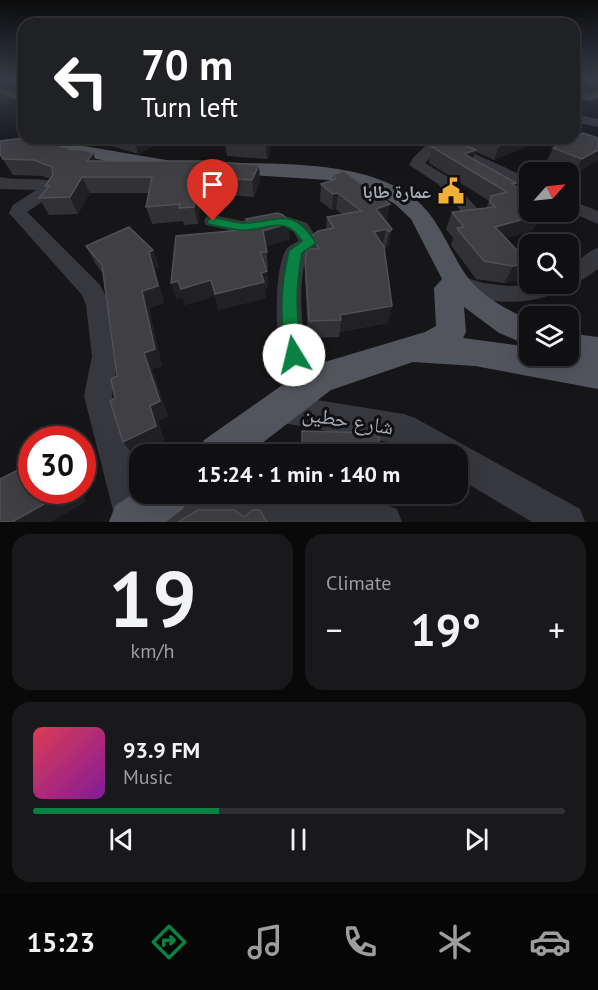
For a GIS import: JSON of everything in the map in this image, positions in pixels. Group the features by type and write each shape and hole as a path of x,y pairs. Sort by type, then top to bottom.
{"main road":[{"path":"0,153 43,144 192,170 354,179 381,186 400,196 419,214 457,283 485,310 519,328"},
{"path":"231,444 320,378 433,343 451,332 448,288 457,283"},
{"path":"579,348 598,351"},
{"path":"413,349 476,352 598,374"},
{"path":"132,521 155,504"}],"street":[{"path":"580,119 598,123"},
{"path":"429,144 417,161 417,165 444,181 474,215"},
{"path":"443,144 519,181"},
{"path":"0,182 5,186 51,185 51,188 19,209 18,213 92,291 98,305 105,356 98,396 132,521"},
{"path":"579,210 598,219"},
{"path":"213,221 242,226 279,220 300,227 310,243 296,251 290,278 289,400"},
{"path":"579,272 592,263 598,255"},
{"path":"457,283 477,292 501,296 520,294"},
{"name":"شارع حطين","path":"289,400 404,429 430,444"},
{"path":"468,466 567,522"},
{"path":"184,522 191,516 217,504 247,514 384,522"}],"building":[{"path":"583,133 598,138 598,150 582,159 553,148 561,144 580,144 580,135"},
{"path":"18,139 18,144 54,144 72,150 93,153 87,161 202,161 259,165 252,180 198,176 194,207 179,208 180,204 146,207 152,177 82,177 70,197 39,198 49,186 45,186 53,175 52,167 34,160 3,159 0,154 0,141"},
{"path":"438,144 462,144 476,150 464,154 516,183 512,184 519,189 519,220 495,227 519,252 519,265 513,266 484,261 457,228 464,227 452,212 495,207 490,202 491,196 507,192 432,147"},
{"path":"343,171 390,204 376,209 392,229 389,232 386,229 374,232 384,247 392,306 340,315 341,320 309,321 305,261 307,249 319,249 312,236 318,231 334,228 327,217 361,211 338,193 333,194 321,184 336,179 333,175"},
{"path":"277,213 283,215 289,223 263,231 267,252 260,252 267,271 261,273 264,282 215,294 211,280 181,289 178,281 171,283 176,236 252,229 246,219"},
{"path":"129,227 153,250 149,252 158,286 142,291 155,349 144,353 160,401 150,406 156,426 123,442 110,401 115,398 111,379 117,376 102,265 86,246"},
{"path":"302,431 378,433 380,444 302,444"},
{"path":"18,470 18,504 44,504 12,522 0,522 0,479"},
{"path":"198,510 234,510 244,517 253,510 260,510 267,522 178,522"}],"place":[{"name":"عمارة طابا","path":"451,191"}],"route":[{"path":"213,221 242,226 279,220 300,227 310,243 296,251 290,278 288,317 294,355"}]}
